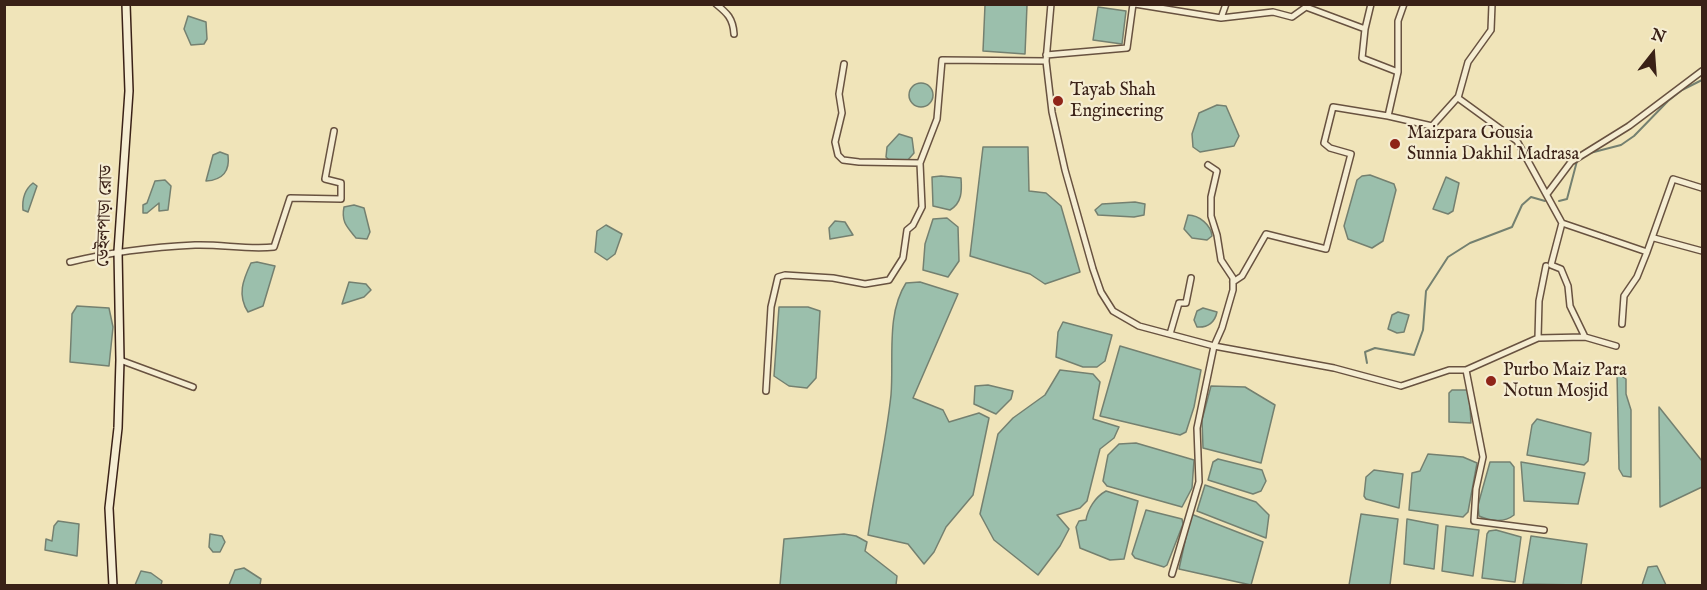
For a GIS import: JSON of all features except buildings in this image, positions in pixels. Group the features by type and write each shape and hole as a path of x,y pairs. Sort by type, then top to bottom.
{"main road":[{"name":"ডেইলপাড়া রোড","path":"113,585 109,508 118,428 120,360 118,251 129,91 126,4"}],"street":[{"path":"716,4 726,10 733,22 734,34"},
{"path":"1051,4 1046,58 1052,112 1065,170 1101,292 1113,311 1139,326 1214,346 1334,368 1401,386 1449,370 1466,370 1538,338 1585,337 1616,346"},
{"path":"766,391 771,307 778,277 785,275 832,278 865,284 889,280 902,260 907,230 913,225 922,207 920,163 937,119 942,60 1046,58 1127,48 1134,4 1221,18 1273,12 1292,17 1306,7 1365,29"},
{"path":"1221,18 1227,4"},
{"path":"1371,4 1365,29 1362,58 1398,72"},
{"path":"1388,116 1398,72 1398,21 1404,4"},
{"path":"1233,282 1242,276 1266,234 1326,249 1351,154 1330,148 1324,142 1333,107 1432,126 1458,97 1468,62 1491,30 1492,4"},
{"path":"844,64 839,94 842,113 836,142 838,155 843,160 859,162 920,163"},
{"path":"1547,194 1571,162 1629,126 1702,71"},
{"path":"1458,97 1517,141 1547,194 1562,223 1551,265 1562,269 1568,286 1570,306 1585,337"},
{"path":"70,262 118,251 196,245 256,249 274,247 290,198 341,199 341,183 325,179 334,131"},
{"path":"1172,574 1199,483 1197,428 1214,346 1222,328 1233,282 1221,260 1210,216 1211,197 1217,171 1208,165"},
{"path":"1622,324 1624,296 1637,277 1654,238 1673,179 1702,188"},
{"path":"1562,223 1647,252"},
{"path":"1654,238 1702,251"},
{"path":"1538,338 1539,301 1546,266"},
{"path":"1170,334 1179,303 1186,303 1191,278"},
{"path":"120,360 193,387"},
{"path":"1466,370 1483,457 1476,489 1474,520 1544,530"}],"shaded area":[{"path":"985,5 1027,5 1025,54 983,51"},
{"path":"1098,7 1126,11 1122,44 1093,40"},
{"path":"188,16 206,22 207,39 204,44 191,45 184,29"},
{"path":"921,83 930,86 933,95 930,104 921,107 912,104 909,95 912,86"},
{"path":"1217,105 1226,106 1239,136 1234,146 1200,152 1193,147 1192,134 1199,113"},
{"path":"899,134 912,138 914,153 907,161 890,161 886,157 887,147"},
{"path":"983,147 1028,147 1029,191 1046,193 1061,206 1080,272 1045,284 1030,274 970,256"},
{"path":"220,152 228,155 228,166 221,177 206,181 213,155"},
{"path":"1370,175 1394,184 1396,190 1383,241 1372,248 1348,239 1344,226 1357,180 1362,176"},
{"path":"932,177 961,178 959,200 950,210 933,206"},
{"path":"1446,177 1459,183 1453,211 1448,214 1433,209"},
{"path":"165,180 171,186 168,210 159,211 159,203 147,213 143,213 143,205 147,203 155,181"},
{"path":"33,183 37,186 28,212 23,210 23,198"},
{"path":"1135,202 1145,204 1144,215 1134,217 1098,215 1095,210 1102,204"},
{"path":"354,205 364,208 370,232 367,239 356,238 344,220 344,207"},
{"path":"1188,215 1204,221 1212,236 1207,240 1192,238 1184,229"},
{"path":"947,218 958,227 959,261 948,277 923,270 925,244 933,219"},
{"path":"835,221 845,222 853,235 830,239 829,228"},
{"path":"606,225 622,234 615,254 607,260 595,252 597,231"},
{"path":"251,263 275,266 263,306 248,312 243,300 242,288"},
{"path":"349,282 366,284 371,290 364,297 342,304"},
{"path":"920,282 958,294 913,398 943,410 949,422 979,413 989,418 973,495 946,527 934,552 924,564 908,544 868,535 889,413 893,323 900,295 906,283"},
{"path":"77,306 109,308 113,327 109,366 70,362 72,314"},
{"path":"779,307 808,307 820,311 816,378 807,388 789,386 774,376"},
{"path":"1203,308 1217,312 1216,316 1208,325 1197,327 1194,320 1197,311"},
{"path":"1398,312 1409,315 1404,332 1397,333 1388,329 1392,315"},
{"path":"1063,322 1112,335 1105,361 1097,367 1083,367 1056,357 1058,332"},
{"path":"1120,346 1201,370 1194,407 1186,432 1180,435 1100,416"},
{"path":"1060,370 1093,374 1100,382 1093,419 1119,427 1114,438 1100,449 1087,501 1080,508 1057,515 1069,529 1060,546 1038,575 994,540 980,514 998,434 1013,418 1045,395"},
{"path":"1617,373 1626,379 1626,394 1631,410 1631,477 1623,476 1619,469"},
{"path":"988,385 1013,391 1011,399 996,414 974,404 975,386"},
{"path":"1211,386 1245,387 1275,405 1261,463 1203,448 1202,420"},
{"path":"1452,390 1469,390 1471,423 1449,422 1449,393"},
{"path":"1659,407 1702,461 1702,487 1660,507"},
{"path":"1537,419 1591,433 1588,461 1584,465 1527,455 1532,425"},
{"path":"1136,443 1194,460 1192,488 1182,507 1107,486 1103,481 1108,455 1119,444"},
{"path":"1428,454 1463,457 1477,463 1468,512 1463,517 1409,510 1412,473 1420,471"},
{"path":"1218,459 1262,470 1266,481 1261,491 1253,494 1208,480 1213,462"},
{"path":"1490,462 1510,462 1514,467 1514,515 1506,519 1492,520 1479,516 1478,505"},
{"path":"1521,462 1585,473 1578,504 1524,501"},
{"path":"1374,470 1403,474 1399,508 1366,499 1364,496 1366,477"},
{"path":"1205,485 1256,502 1269,515 1266,538 1197,511"},
{"path":"1106,491 1138,501 1124,559 1110,560 1080,548 1076,527 1079,521 1086,520 1093,504"},
{"path":"1146,510 1182,519 1183,524 1167,565 1164,567 1135,558 1132,554"},
{"path":"1191,514 1263,542 1251,585 1179,569"},
{"path":"1361,514 1398,519 1390,585 1349,585"},
{"path":"1407,519 1438,525 1434,569 1404,564"},
{"path":"58,521 79,524 77,556 45,550 46,539 52,541 54,526"},
{"path":"1446,526 1479,530 1473,576 1442,571"},
{"path":"1496,530 1521,537 1515,582 1482,578 1487,534 1489,531"},
{"path":"210,534 222,536 225,542 220,552 213,552 209,547"},
{"path":"844,534 856,536 867,542 865,551 897,576 896,585 780,585 784,539"},
{"path":"1531,536 1587,544 1581,585 1523,584"},
{"path":"1657,566 1666,585 1642,585 1648,567"},
{"path":"244,568 261,579 260,585 229,585 235,570"},
{"path":"141,571 151,573 162,581 161,585 135,585"}],"waterway":[{"path":"1590,153 1621,145 1634,136 1668,101 1682,90 1702,80"},
{"path":"1559,201 1567,199 1577,161"},
{"path":"1367,363 1365,352 1375,348 1414,355 1423,330 1426,291 1448,257 1470,243 1512,227 1522,205 1531,197 1545,201"}],"place":[{"name":"Tayab Shah Engineering","path":"1058,101"},
{"name":"Maizpara Gousia Sunnia Dakhil Madrasa","path":"1395,144"},
{"name":"Purbo Maiz Para Notun Mosjid","path":"1491,381"}]}
